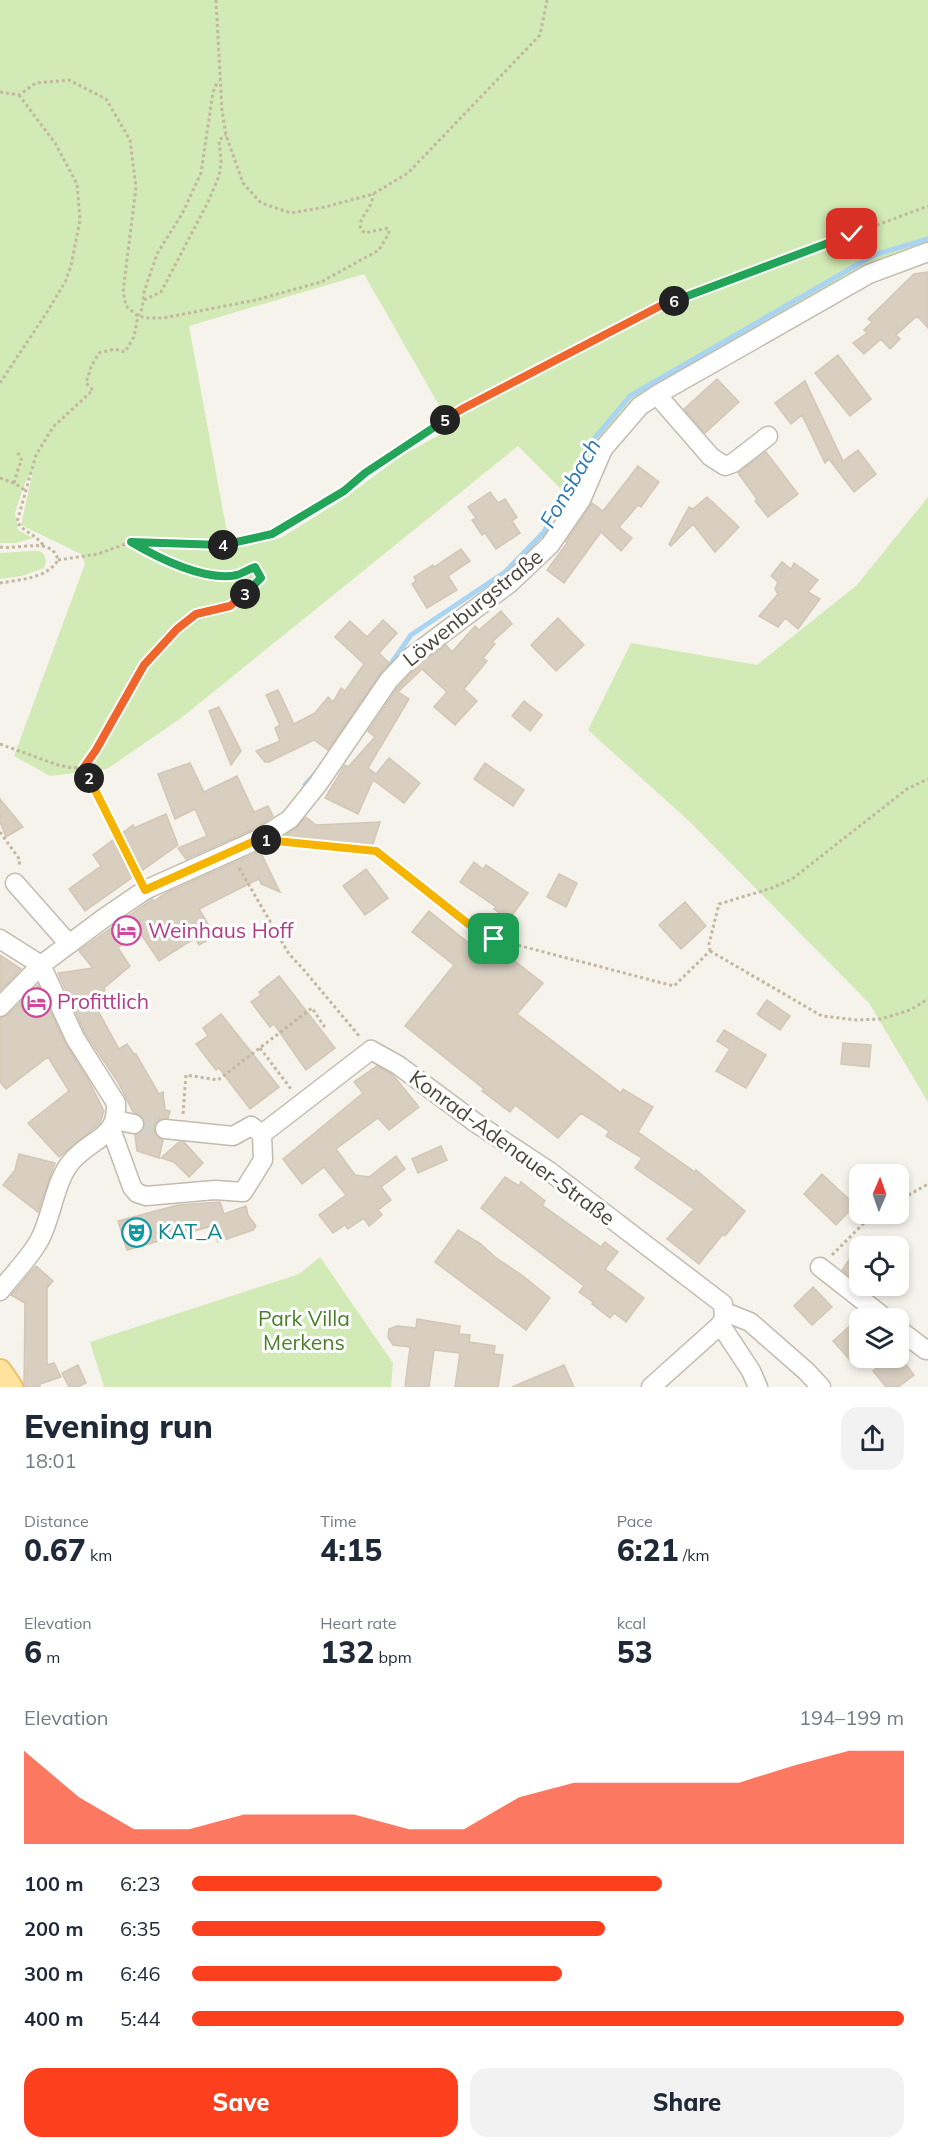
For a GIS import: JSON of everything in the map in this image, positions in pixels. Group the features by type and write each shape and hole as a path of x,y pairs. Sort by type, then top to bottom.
{"main road":[{"path":"0,1371 10,1387"}],"street":[{"name":"Löwenburgstraße","path":"0,1007 41,965 145,890 261,838 290,819 318,784 389,680 411,657 510,583 550,545 581,500 603,449 640,406 657,394 869,274 928,252"},
{"path":"657,394 711,457 725,466 733,463 768,436"},
{"path":"15,883 69,944"},
{"path":"0,939 41,965 75,1038 116,1103 114,1124 132,1187 137,1193 146,1196 215,1190 243,1192 263,1160 262,1134"},
{"path":"262,1134 371,1050"},
{"name":"Konrad-Adenauer-Straße","path":"371,1050 398,1065 476,1123 549,1171 716,1297 723,1304 722,1319 750,1322 806,1371 820,1387"},
{"path":"0,1291 40,1239 69,1163 114,1124 134,1124"},
{"path":"173,1130 233,1136 251,1126 262,1134"},
{"path":"820,1267 872,1308"},
{"path":"651,1387 722,1319"},
{"path":"722,1319 724,1330 751,1371 758,1387"},
{"path":"909,1337 926,1350"}],"path":[{"path":"216,0 219,79 226,135 243,183 261,204 291,213 325,207 373,194 408,173 540,35 547,0"},
{"path":"43,545 36,536 21,528 17,522 36,455 53,427 93,390 86,383 99,353 115,349 125,352 134,337 144,292 157,254 182,214 201,173 213,92 219,79"},
{"path":"19,95 36,83 69,80 106,99 130,140 136,187 123,292 126,306 138,316 164,318 256,300 321,282 379,250 389,233 388,228 365,233 361,230 360,220 373,203 373,194"},
{"path":"0,92 19,95 55,143 77,184 80,220 71,266 65,282 0,382"},
{"path":"144,300 161,292 208,202 219,176 221,162 219,140 226,135"},
{"path":"58,560 98,554 131,542 224,545 272,534 344,491 365,473 462,409 660,306 928,206"},
{"path":"14,483 22,461 18,451"},
{"path":"0,478 25,490"},
{"path":"84,767 144,665 163,644 196,614 230,606 261,578 255,567 237,575 200,573 152,554 131,542"},
{"path":"0,548 26,548 43,545 50,547 56,553 58,560 54,567 45,572 27,579 0,583"},
{"path":"0,744 58,765 72,768 84,767"},
{"path":"84,767 145,890"},
{"path":"710,951 709,944 719,904 772,888 792,879 907,789 928,779"},
{"path":"1,835 15,852"},
{"path":"261,838 376,851 476,930 494,939 674,986 710,951"},
{"path":"241,873 289,954 371,1050"},
{"path":"710,951 822,1017 856,1020 881,1019 910,1010 928,999"},
{"path":"173,1130 186,1075 218,1080 312,1008 324,1026 321,1029"},
{"path":"260,1048 303,1104"},
{"path":"909,1195 928,1184"},
{"path":"820,1267 863,1224"}],"green space":[{"path":"0,0 928,0 928,241 844,276 784,315 706,356 636,401 593,450 571,499 518,446 181,718 107,769 50,776 14,756 85,564 81,554 21,525 33,471 25,483 15,513 18,530 33,538 16,543 0,543","holes":["364,274 452,428 401,456 345,498 281,538 230,549 189,326"]},
{"path":"928,497 928,1102 869,1003 689,821 588,730 631,643 757,665 857,585"},
{"path":"40,551 45,556 44,568 22,576 0,579 0,553"},
{"name":"Park Villa Merkens","path":"320,1257 393,1363 391,1387 104,1387 90,1342 299,1274"}],"building":[{"path":"928,272 928,328 917,316 896,335 900,339 890,349 881,339 864,354 853,343 867,333 864,330 872,322 868,319 914,274"},
{"path":"838,355 871,399 850,416 815,373"},
{"path":"717,379 739,402 705,433 684,409"},
{"path":"805,381 843,461 858,450 876,474 854,492 829,459 825,463 802,415 791,424 775,403"},
{"path":"766,452 798,494 768,517 738,473"},
{"path":"638,466 659,482 641,507 638,505 619,527 632,538 621,551 601,532 564,583 547,570 592,503 603,511"},
{"path":"490,492 498,503 505,499 517,517 512,521 520,533 496,549 485,533 482,535 472,520 476,518 468,507"},
{"path":"707,497 739,527 715,552 693,524 671,546 669,544 689,507 693,509"},
{"path":"461,549 470,561 448,576 457,590 427,608 412,584 416,581 414,577"},
{"path":"782,562 791,569 794,563 818,580 808,592 820,599 798,629 785,618 778,627 759,616 778,594 775,589 778,582 771,576"},
{"path":"501,611 512,624 492,642 495,644 483,658 487,661 464,689 477,701 455,725 434,707 447,692 422,669 398,692 409,699 368,768 376,774 389,758 420,783 404,803 373,780 358,814 325,798 345,765 348,767 375,737 368,731 398,687 418,665 446,645 452,652 475,626 479,630"},
{"path":"558,618 584,645 556,671 531,645"},
{"path":"383,620 397,633 379,653 389,663 328,750 314,740 265,762 256,751 280,741 275,728 280,725 266,695 278,690 294,724 315,713 328,697 333,702 341,688 345,691 364,664 335,637 350,621 367,637"},
{"path":"524,701 542,715 530,731 512,716"},
{"path":"219,707 241,751 231,765 209,711"},
{"path":"190,763 204,792 237,776 254,812 268,806 273,816 254,829 186,859 178,848 207,836 195,809 175,819 158,774"},
{"path":"485,763 524,790 513,806 474,779"},
{"path":"0,799 23,827 6,837 0,822"},
{"path":"166,814 178,845 85,911 69,889 101,866 93,855 133,825 134,828"},
{"path":"306,817 316,825 380,822 372,847 281,838 296,828"},
{"path":"260,851 280,892 261,884 259,879 199,909 215,936 199,945 195,938 159,961 139,931 118,948 130,966 104,988 109,1002 96,1007 119,1049 127,1044 136,1054 159,1094 163,1092 165,1110 170,1111 168,1118 160,1119 154,1127 155,1134 163,1140 159,1158 137,1151 135,1135 143,1131 144,1120 141,1115 133,1112 118,1082 85,1033 58,973 93,968 79,951 152,899 154,901 166,893"},
{"path":"474,862 483,869 486,865 528,893 509,920 494,909 496,907 460,882"},
{"path":"366,869 388,898 365,915 343,886"},
{"path":"559,874 577,883 566,907 547,897"},
{"path":"685,902 706,926 681,949 659,925"},
{"path":"429,911 470,944 479,933 543,983 517,1014 621,1093 623,1089 653,1107 638,1132 695,1172 696,1170 745,1211 699,1264 667,1239 694,1209 635,1168 642,1158 606,1136 609,1131 581,1113 558,1138 515,1105 510,1112 405,1026 454,965 412,932"},
{"path":"0,955 21,969 0,991"},
{"path":"279,976 335,1048 306,1070 274,1024 270,1027 251,1002 261,995 259,992"},
{"path":"38,985 65,1043 89,1081 104,1111 100,1123 59,1157 28,1123 69,1091 48,1057 6,1089 0,1082 0,1018 8,1015"},
{"path":"767,1000 790,1016 780,1030 757,1014"},
{"path":"221,1014 279,1087 250,1109 219,1068 216,1070 196,1044 208,1036 203,1028"},
{"path":"724,1030 766,1055 746,1088 716,1071 730,1049 717,1041"},
{"path":"843,1043 871,1045 869,1067 841,1064"},
{"path":"377,1066 393,1075 419,1107 389,1130 378,1118 336,1149 355,1175 369,1177 396,1156 405,1169 381,1187 391,1200 378,1210 382,1215 369,1226 364,1218 348,1229 345,1225 333,1233 319,1215 346,1195 324,1167 302,1184 283,1159 363,1093 354,1082"},
{"path":"179,1142 184,1142 203,1163 189,1177 174,1162 161,1158"},
{"path":"441,1146 447,1160 418,1173 412,1159"},
{"path":"19,1154 55,1163 38,1212 3,1185 15,1170"},
{"path":"822,1174 849,1199 849,1211 836,1225 804,1194"},
{"path":"505,1177 519,1186 521,1182 545,1201 542,1205 601,1247 605,1242 618,1252 605,1269 644,1298 626,1322 614,1313 610,1318 592,1304 593,1302 579,1292 584,1286 481,1208"},
{"path":"220,1202 224,1214 246,1206 248,1215 256,1226 253,1230 218,1242 212,1226 127,1250 118,1221 178,1205"},
{"path":"458,1230 481,1244 550,1298 526,1330 435,1262"},
{"path":"849,1260 849,1275 842,1270"},
{"path":"36,1266 53,1281 47,1288 47,1365 54,1363 61,1377 40,1384 40,1387 24,1387 25,1303 11,1295"},
{"path":"813,1287 832,1307 812,1325 794,1306"},
{"path":"417,1319 460,1326 459,1334 470,1335 469,1342 495,1346 494,1354 503,1355 498,1387 455,1387 460,1353 434,1350 429,1387 405,1387 410,1347 393,1345 388,1337 389,1329 397,1326 416,1328"},
{"path":"849,1327 849,1359 833,1341"},
{"path":"78,1365 86,1383 78,1387 69,1387 62,1373"},
{"path":"564,1365 574,1387 512,1387"},
{"path":"877,1368 909,1368 914,1375 898,1387 886,1387 873,1371"}],"waterway":[{"name":"Fonsbach","path":"388,668 411,635 505,572 544,532 588,446 630,396 874,255 928,239"},
{"name":"Fonsbach","path":"305,785 315,774"}],"tunnel":[{"path":"134,1124 165,1129"}],"place":[{"name":"Weinhaus Hoff","path":"127,931"},
{"name":"Profittlich","path":"36,1002"},
{"name":"KAT_A","path":"137,1232"}],"route":[{"path":"494,939 476,930 376,851 259,839 145,890 84,767 144,665 177,629 196,614 230,606 261,578 255,567 237,575 200,573 152,554 131,542 224,545 272,534 344,491 365,473 462,409 660,306 852,234"}]}
